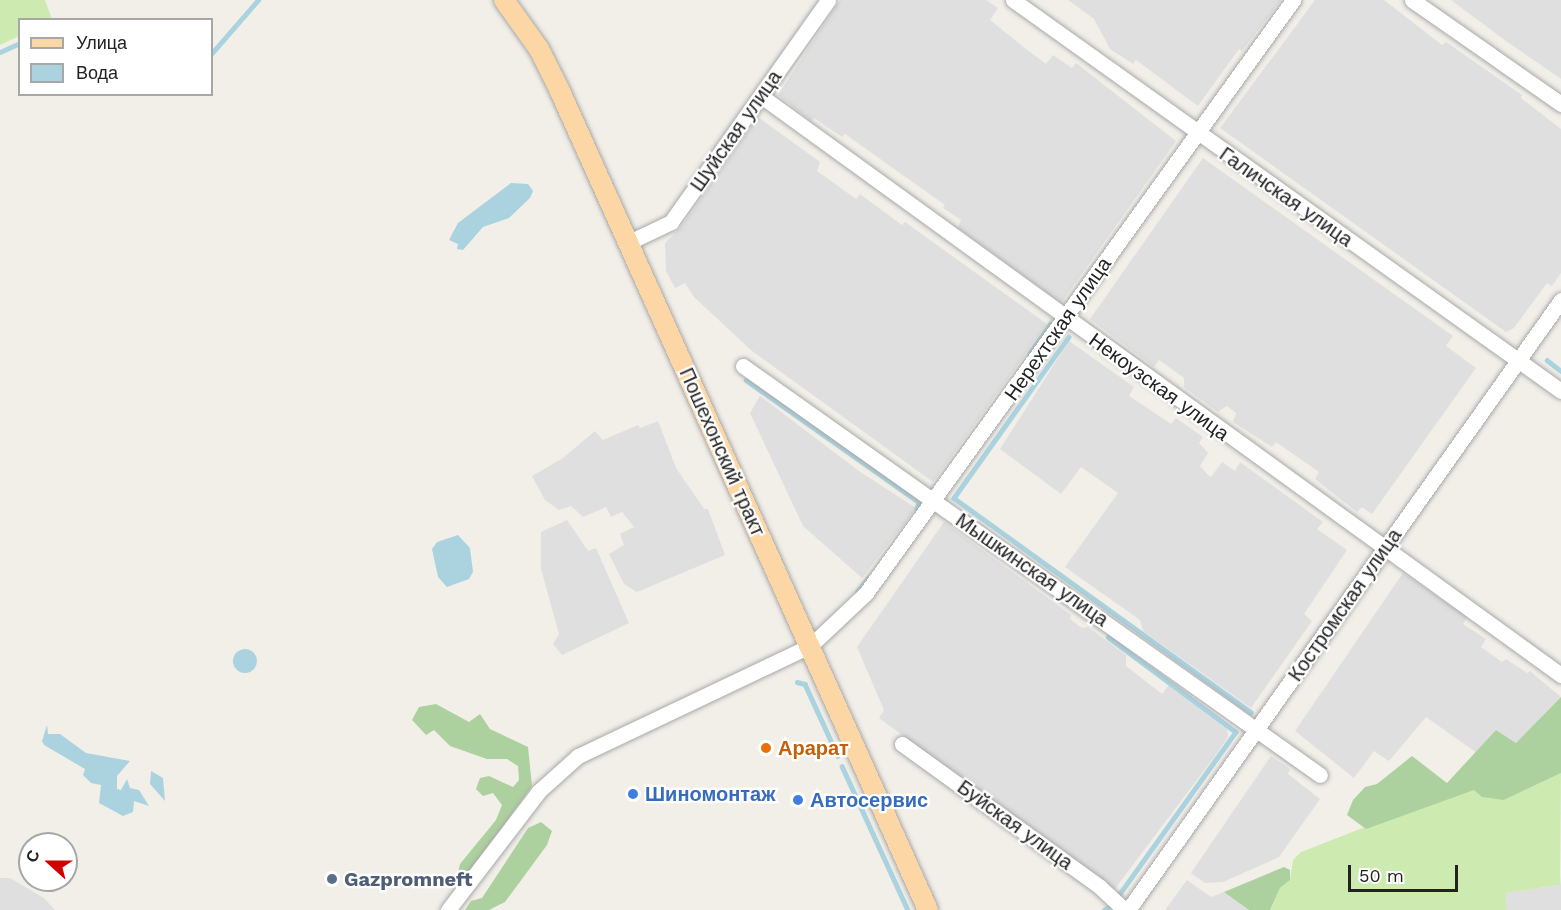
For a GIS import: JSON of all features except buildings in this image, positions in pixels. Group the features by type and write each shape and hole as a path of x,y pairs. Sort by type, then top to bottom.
{"main road":[{"name":"Пошехонский тракт","path":"504,0 534,41 559,89 928,910"}],"street":[{"name":"Шуйская улица","path":"627,243 671,222 828,0"},
{"name":"Галичская улица","path":"1013,0 1196,134 1561,391"},
{"name":"Нерехтская улица","path":"448,910 539,791 578,756 810,646 866,593 1065,320 1293,0"},
{"path":"1412,0 1561,104"},
{"name":"Некоузская улица","path":"761,96 1065,320 1561,675"},
{"name":"Костромская улица","path":"1126,910 1561,300"},
{"name":"Мышкинская улица","path":"743,366 1320,775"},
{"name":"Буйская улица","path":"902,744 1100,887 1126,910"}],"shaded area":[{"path":"840,0 986,0 998,8 990,20 1046,64 1053,55 1072,68 1076,63 1176,141 1061,303 958,228 961,220 943,208 945,205 845,134 842,137 814,118 811,121 778,95"},
{"path":"1068,0 1281,0 1242,51 1239,49 1198,106 1136,60 1133,64 1110,49 1094,19"},
{"path":"1315,0 1384,0 1442,45 1446,42 1522,95 1521,98 1561,129 1561,273 1552,286 1547,283 1514,328 1506,332 1220,128"},
{"path":"1451,0 1561,0 1561,79 1506,41"},
{"path":"758,117 820,162 817,171 856,199 860,194 902,225 905,222 1047,324 933,482 752,351 694,297 685,283 675,288 666,271 665,243 682,226"},
{"path":"1203,158 1453,336 1446,346 1476,368 1372,514 1362,507 1357,512 1315,479 1319,472 1276,442 1272,447 1233,422 1236,413 1227,406 1218,412 1184,387 1184,378 1159,360 1154,367 1090,319"},
{"path":"1069,341 1134,387 1129,396 1171,424 1176,418 1203,437 1199,443 1208,453 1200,466 1207,474 1211,477 1222,462 1235,471 1240,462 1323,522 1317,529 1347,550 1304,614 1312,621 1251,708 1143,631 1140,620 1065,567 1118,493 1081,467 1061,494 1000,449"},
{"path":"760,396 859,471 916,508 862,578 803,526 750,413"},
{"path":"658,421 676,468 704,509 708,509 725,555 637,592 624,584 609,554 624,545 620,534 634,527 622,512 611,517 606,507 583,517 571,506 559,510 545,500 532,476 563,458 595,431 603,440 638,425 640,428"},
{"path":"567,520 588,551 596,548 629,623 562,655 553,644 559,634 541,569 541,532"},
{"path":"944,522 1071,615 1070,619 1082,628 1088,627 1126,655 1126,666 1162,694 1169,685 1227,729 1228,737 1215,756 1114,890 879,718 884,710 857,647"},
{"path":"1403,573 1467,617 1463,624 1486,639 1481,647 1502,662 1506,659 1527,673 1530,671 1561,697 1516,743 1496,730 1477,753 1426,717 1389,761 1374,751 1354,778 1295,731"},
{"path":"1271,756 1290,769 1288,774 1320,799 1279,857 1223,882 1205,883 1191,873"},
{"path":"1561,876 1561,910 1507,910 1504,893 1560,885"},
{"path":"0,878 10,878 18,883 18,892 34,892 44,898 55,910 0,910"},
{"path":"1187,880 1211,897 1224,892 1249,910 1165,910"}],"green space":[{"path":"0,0 45,0 52,18 18,18 18,36 0,45"},
{"path":"1561,697 1561,773 1504,800 1482,797 1474,790 1366,829 1347,815 1353,800 1365,787 1377,784 1412,756 1447,783 1496,730 1516,743"},
{"path":"436,704 469,722 480,714 490,729 528,747 532,786 466,878 457,877 460,864 496,820 502,805 493,793 483,796 476,789 480,778 489,776 513,787 519,780 518,766 507,759 487,759 450,746 434,730 426,735 412,720 419,707"},
{"path":"1561,773 1560,885 1505,893 1507,910 1270,910 1280,888 1290,880 1293,860 1301,852 1419,806 1474,790 1504,800"},
{"path":"541,822 552,831 547,845 505,902 489,910 465,910 471,901 482,898 528,828"},
{"path":"1284,867 1290,870 1290,880 1280,888 1270,910 1249,910 1224,892"}],"water":[{"path":"511,183 528,184 533,191 530,198 509,218 483,227 463,250 457,249 458,244 449,240 458,223"},
{"path":"458,535 470,548 473,572 469,579 447,587 438,577 432,549 437,542"},
{"path":"245,649 253,653 257,661 253,669 245,673 237,669 233,661 237,653"},
{"path":"47,725 48,734 60,734 86,753 130,761 117,776 117,789 121,790 127,779 130,788 139,790 149,806 134,801 133,812 123,816 99,803 101,785 91,783 83,775 85,769 44,745 42,741"},
{"path":"151,771 163,778 165,801 150,784"}],"waterway":[{"path":"213,52 258,0"},
{"path":"0,52 18,44"},
{"path":"1029,354 1050,324"},
{"path":"1069,337 954,498 1251,712"},
{"path":"1547,360 1561,371"},
{"path":"746,380 919,502 917,510"},
{"path":"857,592 868,578"},
{"path":"1108,637 1236,732 1117,898"},
{"path":"797,682 805,684 838,756"},
{"path":"842,766 908,910"},
{"path":"1104,910 1110,906"}],"place":[{"name":"Арарат","path":"766,748"},
{"name":"Шиномонтаж","path":"633,794"},
{"name":"Автосервис","path":"798,800"},
{"name":"Gazpromneft","path":"332,879"}]}
